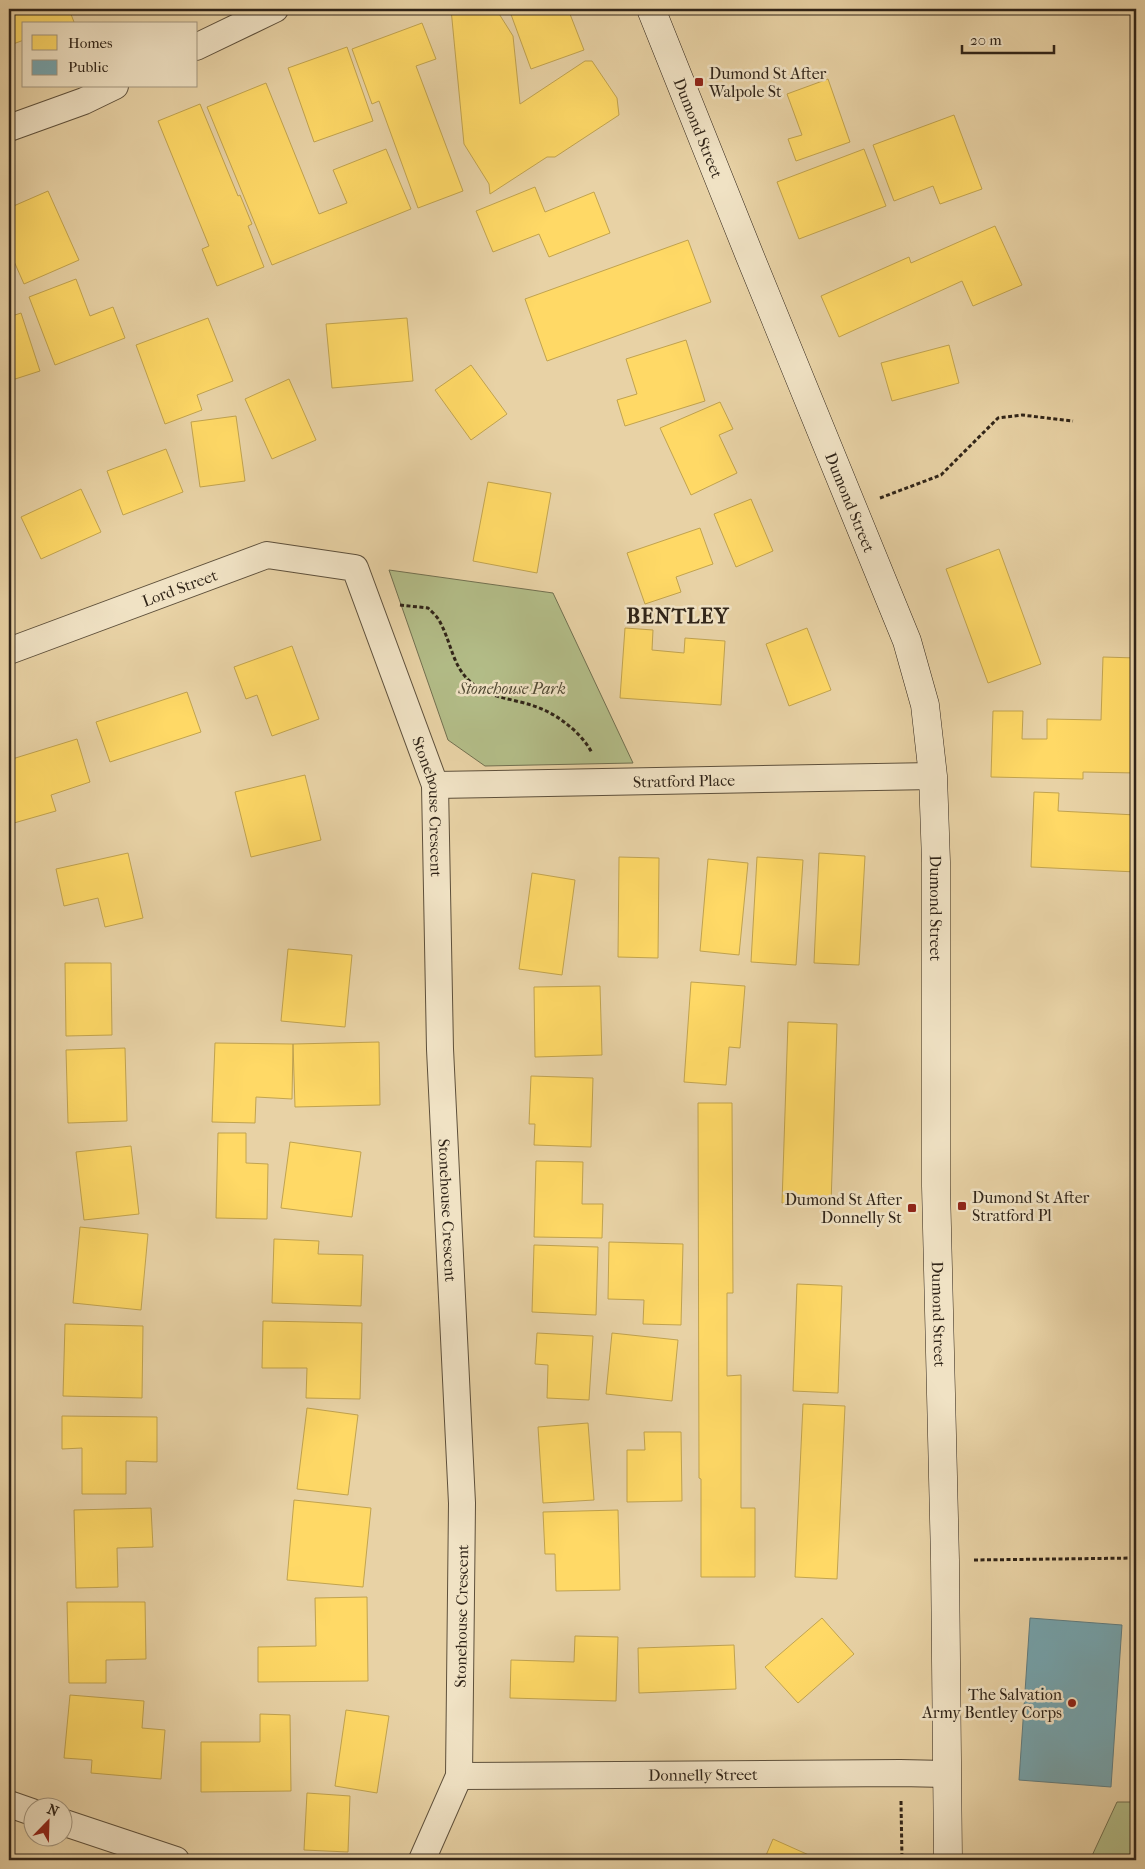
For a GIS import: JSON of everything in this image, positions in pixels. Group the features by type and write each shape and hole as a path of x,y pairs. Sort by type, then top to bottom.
{"street":[{"path":"198,46 276,9"},
{"name":"Dumond Street","path":"651,9 906,641 925,705 933,776 936,862 936,1186 945,1560 948,1860"},
{"path":"9,128 84,102 111,88"},
{"name":"Lord Street","path":"9,651 267,555 355,568"},
{"name":"Stonehouse Crescent","path":"355,568 435,785 440,1048 462,1503 459,1776 422,1860"},
{"name":"Stratford Place","path":"435,785 933,776"},
{"name":"Donnelly Street","path":"459,1776 946,1774"},
{"path":"9,1804 22,1809"},
{"path":"72,1825 176,1860"}],"path":[{"path":"852,508 941,475 998,418 1022,415 1073,422"},
{"path":"371,610 386,605 409,605 428,608 440,621 463,676 478,688 493,695 551,712 579,735 594,757"},
{"path":"945,1560 1136,1558"},
{"path":"901,1797 902,1860"}],"green space":[{"name":"Stonehouse Park","path":"389,570 553,593 633,763 485,766 448,740"},
{"path":"1117,1802 1136,1802 1136,1860 1090,1860"}],"building: Homes":[{"path":"9,9 69,9 74,22 22,22 22,41 13,44 9,32"},
{"path":"451,9 496,9 513,36 520,104 585,61 592,61 617,98 619,115 555,157 547,157 490,194 489,184 464,144"},
{"path":"509,9 568,9 584,50 531,69"},
{"path":"422,23 436,59 416,66 463,191 418,208 379,101 372,104 352,49"},
{"path":"347,47 373,121 314,142 288,68"},
{"path":"828,79 850,142 796,161 788,139 802,135 787,94"},
{"path":"266,83 319,214 347,203 333,170 386,149 411,209 272,265 207,107"},
{"path":"200,104 238,196 240,195 252,224 248,226 264,267 217,286 202,249 209,246 158,121"},
{"path":"954,115 982,189 940,204 933,186 894,201 873,145"},
{"path":"864,149 886,206 799,239 777,182"},
{"path":"535,187 545,212 594,192 610,233 549,257 539,234 493,252 476,211"},
{"path":"48,191 79,260 24,284 9,250 9,208"},
{"path":"995,226 1022,285 973,306 962,281 839,337 821,296 909,257 911,263"},
{"path":"688,240 711,302 547,361 525,299"},
{"path":"76,279 90,316 113,307 125,338 55,365 29,297"},
{"path":"21,313 40,371 9,381 9,317"},
{"path":"208,318 233,381 197,395 202,410 165,424 136,345"},
{"path":"407,318 413,381 332,388 326,324"},
{"path":"686,340 705,401 625,426 617,400 637,394 626,359"},
{"path":"949,345 959,383 892,401 881,363"},
{"path":"471,365 507,414 471,440 435,390"},
{"path":"289,379 316,440 272,459 245,399"},
{"path":"720,402 733,429 719,435 737,473 691,495 660,428"},
{"path":"236,416 245,481 200,487 191,422"},
{"path":"166,449 183,492 123,515 107,471"},
{"path":"488,482 551,493 537,573 473,561"},
{"path":"81,489 101,532 41,559 21,517"},
{"path":"751,499 773,551 736,567 714,514"},
{"path":"700,528 713,564 676,577 681,592 645,604 627,553"},
{"path":"999,549 1041,664 988,683 946,569"},
{"path":"625,628 653,630 652,650 684,653 685,638 725,641 721,705 620,698"},
{"path":"807,628 831,690 789,706 766,644"},
{"path":"292,646 319,719 272,736 257,695 246,699 234,667"},
{"path":"1103,657 1136,658 1136,773 1083,772 1083,779 991,777 993,711 1023,711 1022,739 1047,739 1047,719 1101,720"},
{"path":"187,692 201,732 110,762 96,722"},
{"path":"77,739 90,782 51,795 56,811 14,823 9,808 9,760"},
{"path":"305,775 321,840 251,857 235,792"},
{"path":"1034,792 1059,793 1058,811 1136,815 1136,872 1031,867"},
{"path":"128,853 143,918 105,927 98,898 64,906 56,869"},
{"path":"819,853 865,856 859,965 814,963"},
{"path":"619,857 659,858 658,958 618,957"},
{"path":"757,857 803,860 796,965 751,962"},
{"path":"708,859 748,863 739,955 700,951"},
{"path":"532,873 575,880 562,975 519,969"},
{"path":"288,949 352,955 345,1027 281,1021"},
{"path":"65,963 111,963 112,1035 66,1036"},
{"path":"691,982 745,986 740,1048 729,1047 726,1085 684,1082"},
{"path":"600,986 602,1055 535,1057 534,987"},
{"path":"788,1022 837,1024 831,1204 782,1203"},
{"path":"379,1042 380,1105 295,1107 293,1044"},
{"path":"215,1043 293,1044 292,1099 256,1097 255,1123 212,1122"},
{"path":"125,1048 127,1121 68,1123 66,1050"},
{"path":"531,1076 593,1078 591,1147 534,1145 535,1124 529,1124"},
{"path":"698,1103 732,1103 733,1293 727,1293 727,1376 741,1375 741,1508 755,1508 755,1577 701,1577"},
{"path":"218,1133 246,1133 246,1163 268,1164 267,1219 216,1218"},
{"path":"290,1142 361,1152 352,1217 281,1208"},
{"path":"131,1146 139,1214 84,1220 76,1152"},
{"path":"536,1161 583,1162 582,1204 603,1204 602,1238 534,1237"},
{"path":"80,1227 148,1234 141,1310 73,1303"},
{"path":"274,1239 319,1241 318,1254 363,1255 361,1306 272,1303"},
{"path":"609,1242 683,1244 681,1325 643,1324 644,1300 608,1299"},
{"path":"534,1245 598,1247 596,1315 532,1312"},
{"path":"797,1284 842,1286 838,1393 793,1391"},
{"path":"263,1321 362,1323 360,1399 306,1398 307,1368 262,1368"},
{"path":"65,1324 143,1326 142,1398 63,1396"},
{"path":"537,1333 593,1336 589,1400 547,1398 548,1365 535,1364"},
{"path":"612,1333 678,1340 672,1401 606,1394"},
{"path":"803,1404 845,1406 837,1579 795,1577"},
{"path":"307,1408 358,1415 348,1495 297,1489"},
{"path":"62,1416 157,1417 157,1462 126,1461 126,1494 82,1494 82,1448 62,1449"},
{"path":"588,1423 594,1500 543,1503 538,1427"},
{"path":"644,1432 681,1432 682,1501 627,1502 627,1450 645,1450"},
{"path":"294,1500 371,1508 363,1587 287,1580"},
{"path":"151,1508 153,1547 117,1548 118,1587 76,1588 74,1510"},
{"path":"618,1510 620,1590 556,1591 555,1554 545,1554 543,1512"},
{"path":"367,1597 368,1681 258,1682 258,1647 316,1646 315,1598"},
{"path":"67,1602 145,1602 146,1659 106,1660 106,1683 69,1683"},
{"path":"822,1618 854,1654 798,1703 765,1667"},
{"path":"575,1636 618,1637 616,1701 510,1698 511,1660 574,1662"},
{"path":"734,1645 736,1689 639,1693 638,1648"},
{"path":"70,1695 144,1701 142,1728 165,1730 161,1779 91,1773 92,1760 64,1758"},
{"path":"346,1710 389,1716 377,1793 335,1786"},
{"path":"260,1714 290,1715 291,1791 201,1792 201,1742 260,1742"},
{"path":"307,1793 350,1796 348,1852 304,1850"},
{"path":"773,1839 820,1860 764,1860"}],"building: Public":[{"path":"1030,1618 1122,1625 1111,1787 1019,1780"}],"place":[{"name":"Dumond St After Walpole St","path":"699,82"},
{"name":"Dumond St After Stratford Pl","path":"962,1206"},
{"name":"Dumond St After Donnelly St","path":"912,1208"},
{"name":"The Salvation Army Bentley Corps","path":"1072,1703"}],"district":[{"name":"BENTLEY","path":"678,616"}]}
